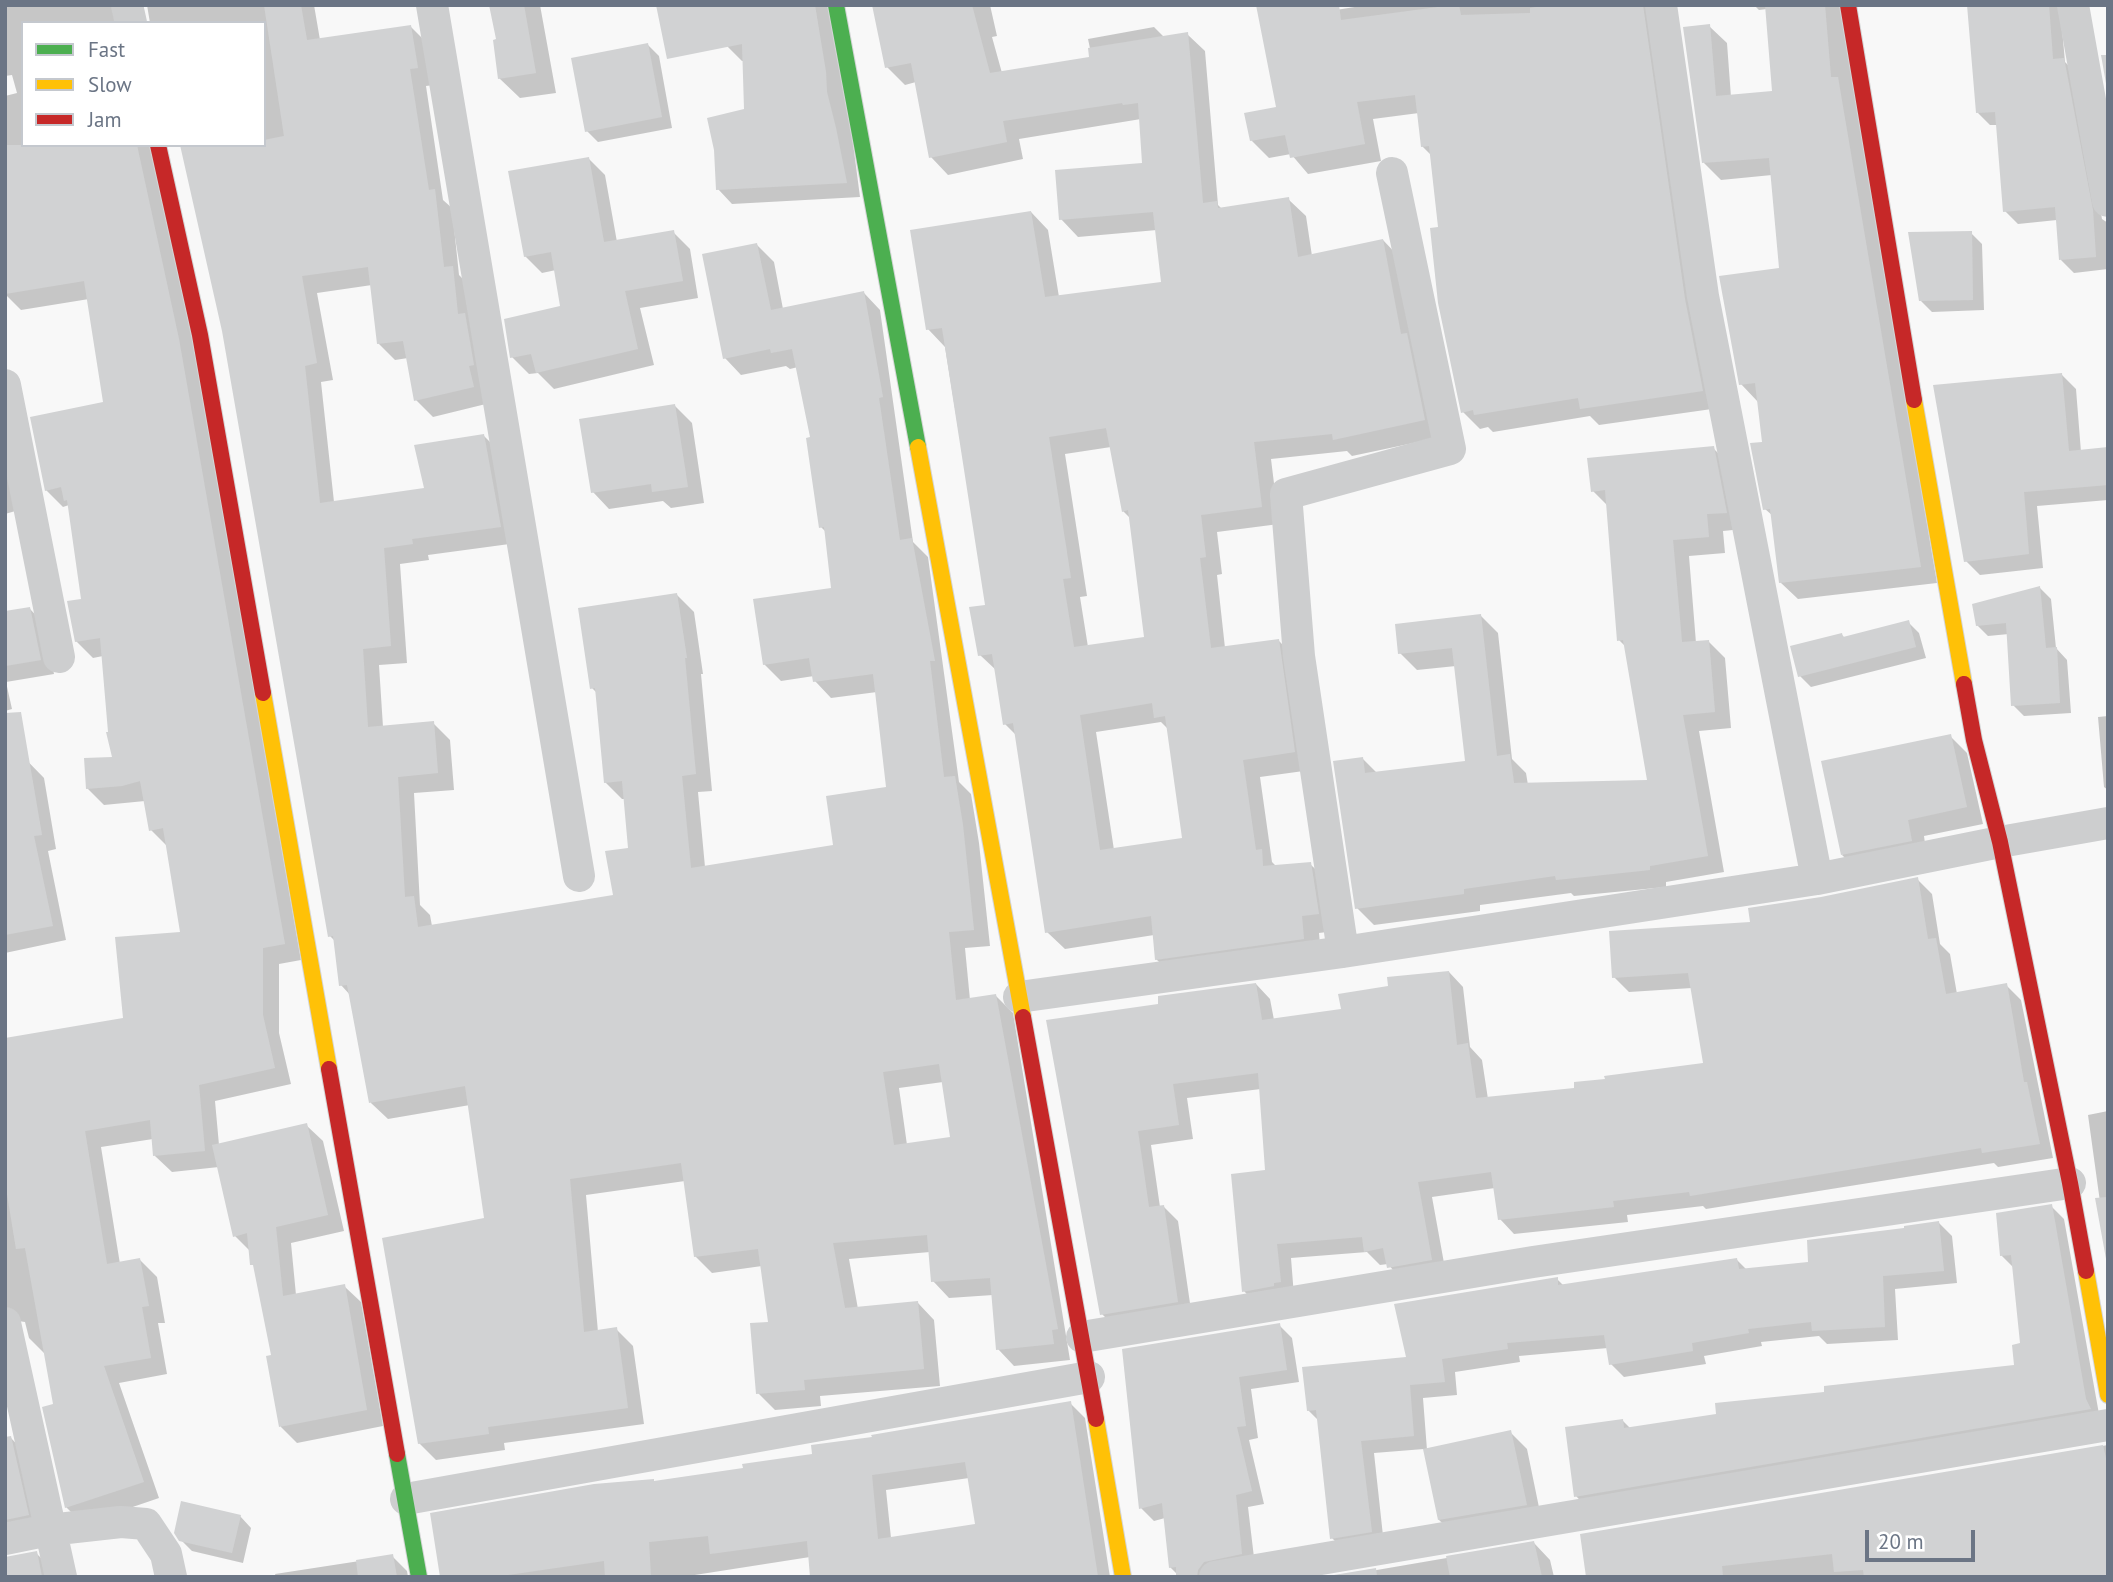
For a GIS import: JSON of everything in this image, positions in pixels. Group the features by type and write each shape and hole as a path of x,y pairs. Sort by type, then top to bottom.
{"street":[{"path":"432,5 579,876"},
{"path":"836,5 1082,1336 1123,1577"},
{"path":"1661,5 1703,296 1817,879"},
{"path":"1848,5 1921,444 1974,740 2000,842 2070,1183 2108,1395"},
{"path":"2073,5 2108,201"},
{"path":"158,147 200,335 419,1577"},
{"path":"1343,952 1299,656 1286,495 1450,449 1392,173"},
{"path":"5,385 59,657"},
{"path":"1019,998 1343,952 1817,879 2108,823"},
{"path":"1082,1336 1533,1262 2070,1183"},
{"path":"5,1323 61,1577"},
{"path":"406,1499 1089,1377"},
{"path":"1215,1577 2108,1425"},
{"path":"5,1539 121,1522 146,1524 166,1554 171,1577"}],"building":[{"path":"264,5 301,5 307,40 411,25 418,68 410,69 429,190 435,189 444,267 453,266 458,314 465,313 474,365 469,366 474,387 414,401 403,341 377,344 368,267 302,276 317,363 305,366 320,503 424,488 414,445 484,434 501,527 412,539 413,544 384,548 391,646 363,649 368,727 434,721 438,773 398,777 405,897 414,896 418,927 613,895 605,851 628,848 622,781 604,783 595,688 590,689 578,608 677,593 687,658 696,774 682,776 691,868 833,845 826,796 886,787 873,674 813,682 809,658 763,665 753,599 831,588 824,527 819,528 806,438 810,437 792,349 771,353 770,349 723,359 702,254 757,243 771,310 864,291 883,397 879,398 900,540 912,538 935,661 930,661 944,777 955,776 963,825 974,930 949,932 956,1000 996,994 1058,1329 1052,1330 1054,1344 996,1350 990,1278 931,1282 927,1235 833,1243 845,1308 918,1301 924,1369 804,1380 805,1390 756,1394 750,1323 768,1322 758,1249 694,1257 681,1163 570,1179 584,1332 617,1327 628,1408 488,1427 489,1434 418,1444 382,1238 484,1218 465,1086 369,1103 347,985 339,986 333,936 328,937 222,331 180,147 266,147 266,140 284,136","holes":["939,1064 950,1137 894,1145 883,1072"]},
{"path":"489,5 524,5 536,73 498,79 493,40 496,39"},
{"path":"656,5 815,5 827,92 847,183 716,190 714,150 707,118 744,109 742,44 667,59"},
{"path":"872,5 972,5 990,73 1089,57 1088,48 1188,32 1203,203 1217,201 1218,208 1289,197 1298,257 1383,239 1401,334 1407,333 1425,420 1333,440 1332,434 1254,442 1262,507 1201,515 1206,557 1200,558 1211,648 1279,639 1295,752 1243,760 1256,850 1262,849 1263,866 1311,862 1319,914 1302,916 1304,939 1155,960 1151,916 1045,933 1013,723 1003,725 992,654 978,656 969,607 985,605 942,328 926,330 910,230 1031,211 1045,297 1161,282 1153,212 1059,220 1055,170 1142,163 1138,103 1122,103 1003,121 1007,142 929,158 911,63 885,68","holes":["1106,428 1122,512 1128,510 1144,637 1074,647 1063,579 1071,578 1049,437","1152,703 1154,718 1165,716 1182,838 1100,850 1080,715"]},
{"path":"1256,5 1339,5 1341,20 1453,5 1459,5 1461,15 1530,13 1530,8 1548,5 1643,5 1685,299 1703,391 1580,409 1578,398 1474,415 1473,410 1461,413 1438,303 1430,228 1438,227 1429,146 1421,147 1415,95 1357,102 1365,144 1290,158 1285,135 1250,141 1244,113 1276,107"},
{"path":"1765,5 1825,5 1831,77 1838,77 1921,567 1779,583 1770,509 1763,510 1750,443 1762,442 1755,383 1739,385 1719,276 1779,268 1769,158 1702,163 1683,27 1710,24 1716,96 1772,91"},
{"path":"1967,5 2049,5 2053,59 2064,58 2093,210 2096,257 2059,260 2055,207 2003,212 1995,112 1976,113"},
{"path":"648,43 662,117 585,132 571,58"},
{"path":"2101,55 2108,55 2108,95"},
{"path":"5,145 137,147 179,339 285,944 263,948 263,1015 275,1068 199,1085 205,1151 153,1156 150,1120 85,1131 107,1264 140,1258 149,1306 142,1307 151,1358 104,1366 144,1482 65,1508 42,1407 53,1404 25,1248 16,1249 5,1182 5,1038 123,1018 115,937 180,932 163,828 149,831 140,781 122,786 86,789 84,758 112,757 106,732 100,638 75,642 67,601 81,599 67,500 64,501 61,487 45,491 30,417 103,402 84,281 5,294"},
{"path":"589,157 604,242 674,230 683,281 625,291 638,349 536,373 531,354 510,358 504,319 560,306 551,252 524,257 508,171"},
{"path":"1972,231 1973,300 1919,301 1908,232"},
{"path":"2062,373 2069,451 2108,447 2108,485 2024,492 2029,554 1964,562 1933,385"},
{"path":"675,404 688,487 652,492 651,484 591,493 579,419"},
{"path":"1714,446 1727,513 1707,514 1709,537 1673,540 1682,642 1709,640 1715,712 1683,715 1708,856 1650,866 1650,870 1556,880 1555,876 1464,889 1464,894 1355,909 1333,761 1363,757 1365,773 1465,761 1452,648 1398,654 1395,624 1481,614 1497,756 1510,754 1514,783 1647,780 1623,640 1617,641 1605,490 1591,492 1587,458"},
{"path":"2040,586 2046,648 2057,647 2060,703 2011,706 2006,623 1976,626 1972,604"},
{"path":"30,607 41,660 5,666 5,611"},
{"path":"1909,620 1916,647 1798,677 1790,646 1842,633 1843,637"},
{"path":"21,712 42,835 34,836 53,926 5,935 5,713"},
{"path":"1951,734 1967,807 1908,820 1912,841 1841,855 1821,761"},
{"path":"1918,877 1928,939 1936,938 1946,994 2007,983 2024,1082 2027,1082 2040,1144 1982,1153 1981,1148 1690,1196 1689,1192 1613,1201 1614,1207 1498,1220 1491,1172 1418,1182 1432,1260 1387,1268 1383,1248 1364,1252 1362,1237 1277,1244 1281,1282 1274,1283 1274,1286 1242,1292 1231,1174 1265,1170 1258,1073 1173,1084 1179,1125 1138,1131 1149,1207 1164,1205 1178,1302 1100,1315 1046,1020 1158,1004 1158,996 1256,983 1262,1020 1341,1009 1338,994 1388,986 1387,977 1449,971 1457,1045 1468,1043 1476,1098 1574,1088 1574,1082 1605,1079 1604,1076 1703,1063 1688,973 1612,978 1609,931 1750,922 1748,908 1821,897"},
{"path":"307,1123 328,1215 276,1227 283,1296 345,1284 367,1410 279,1427 266,1356 271,1355 253,1265 250,1265 247,1233 233,1237 212,1145"},
{"path":"2108,1197 2108,1270 2095,1198"},
{"path":"2052,1204 2086,1399 2091,1409 1574,1497 1565,1427 1623,1419 1624,1428 1716,1414 1715,1403 1824,1392 1824,1386 2014,1365 2012,1345 2020,1343 2011,1255 2000,1256 1996,1213"},
{"path":"1939,1221 1944,1271 1883,1276 1885,1327 1812,1331 1811,1322 1748,1329 1749,1333 1692,1343 1693,1351 1609,1365 1604,1335 1507,1343 1508,1349 1442,1359 1445,1382 1410,1385 1414,1436 1361,1441 1372,1532 1330,1539 1316,1410 1307,1411 1302,1367 1406,1357 1394,1304 1558,1277 1558,1285 1737,1258 1739,1269 1808,1262 1807,1240"},
{"path":"1280,1323 1287,1370 1239,1377 1246,1426 1237,1427 1252,1491 1236,1495 1242,1554 1204,1562 1197,1577 1176,1577 1176,1567 1169,1568 1162,1503 1139,1509 1122,1349"},
{"path":"1071,1401 1098,1577 810,1577 807,1541 710,1554 708,1536 649,1542 651,1577 605,1577 604,1561 494,1577 440,1577 430,1513 594,1484 654,1481 743,1468 742,1464 812,1454 811,1445 872,1437 871,1435","holes":["965,1462 975,1524 878,1539 872,1475"]},
{"path":"1511,1430 1527,1505 1438,1520 1423,1449"},
{"path":"11,1436 29,1515 5,1520 5,1437"},
{"path":"2103,1445 2108,1467 2108,1577 1864,1577 1863,1570 1834,1572 1832,1554 1722,1566 1723,1577 1586,1577 1580,1534"},
{"path":"181,1501 241,1515 232,1553 179,1541 174,1533"},
{"path":"1534,1541 1542,1577 1450,1577 1446,1556"},
{"path":"37,1551 42,1577 5,1577 5,1557"},
{"path":"393,1554 397,1577 358,1577 356,1560"},
{"path":"1376,1568 1377,1577 1334,1577 1334,1575"}],"traffic: fast":[{"path":"836,5 918,447"},
{"path":"397,1454 419,1577"}],"traffic: slow":[{"path":"1914,400 1964,684"},
{"path":"918,447 1023,1017"},
{"path":"263,693 329,1069"},
{"path":"2086,1271 2108,1395"},
{"path":"1096,1419 1123,1577"}],"traffic: jam":[{"path":"1848,5 1914,400"},
{"path":"158,147 200,335 263,693"},
{"path":"1964,684 1974,740 2000,842 2086,1271"},
{"path":"1023,1017 1096,1419"},
{"path":"329,1069 397,1454"}]}
